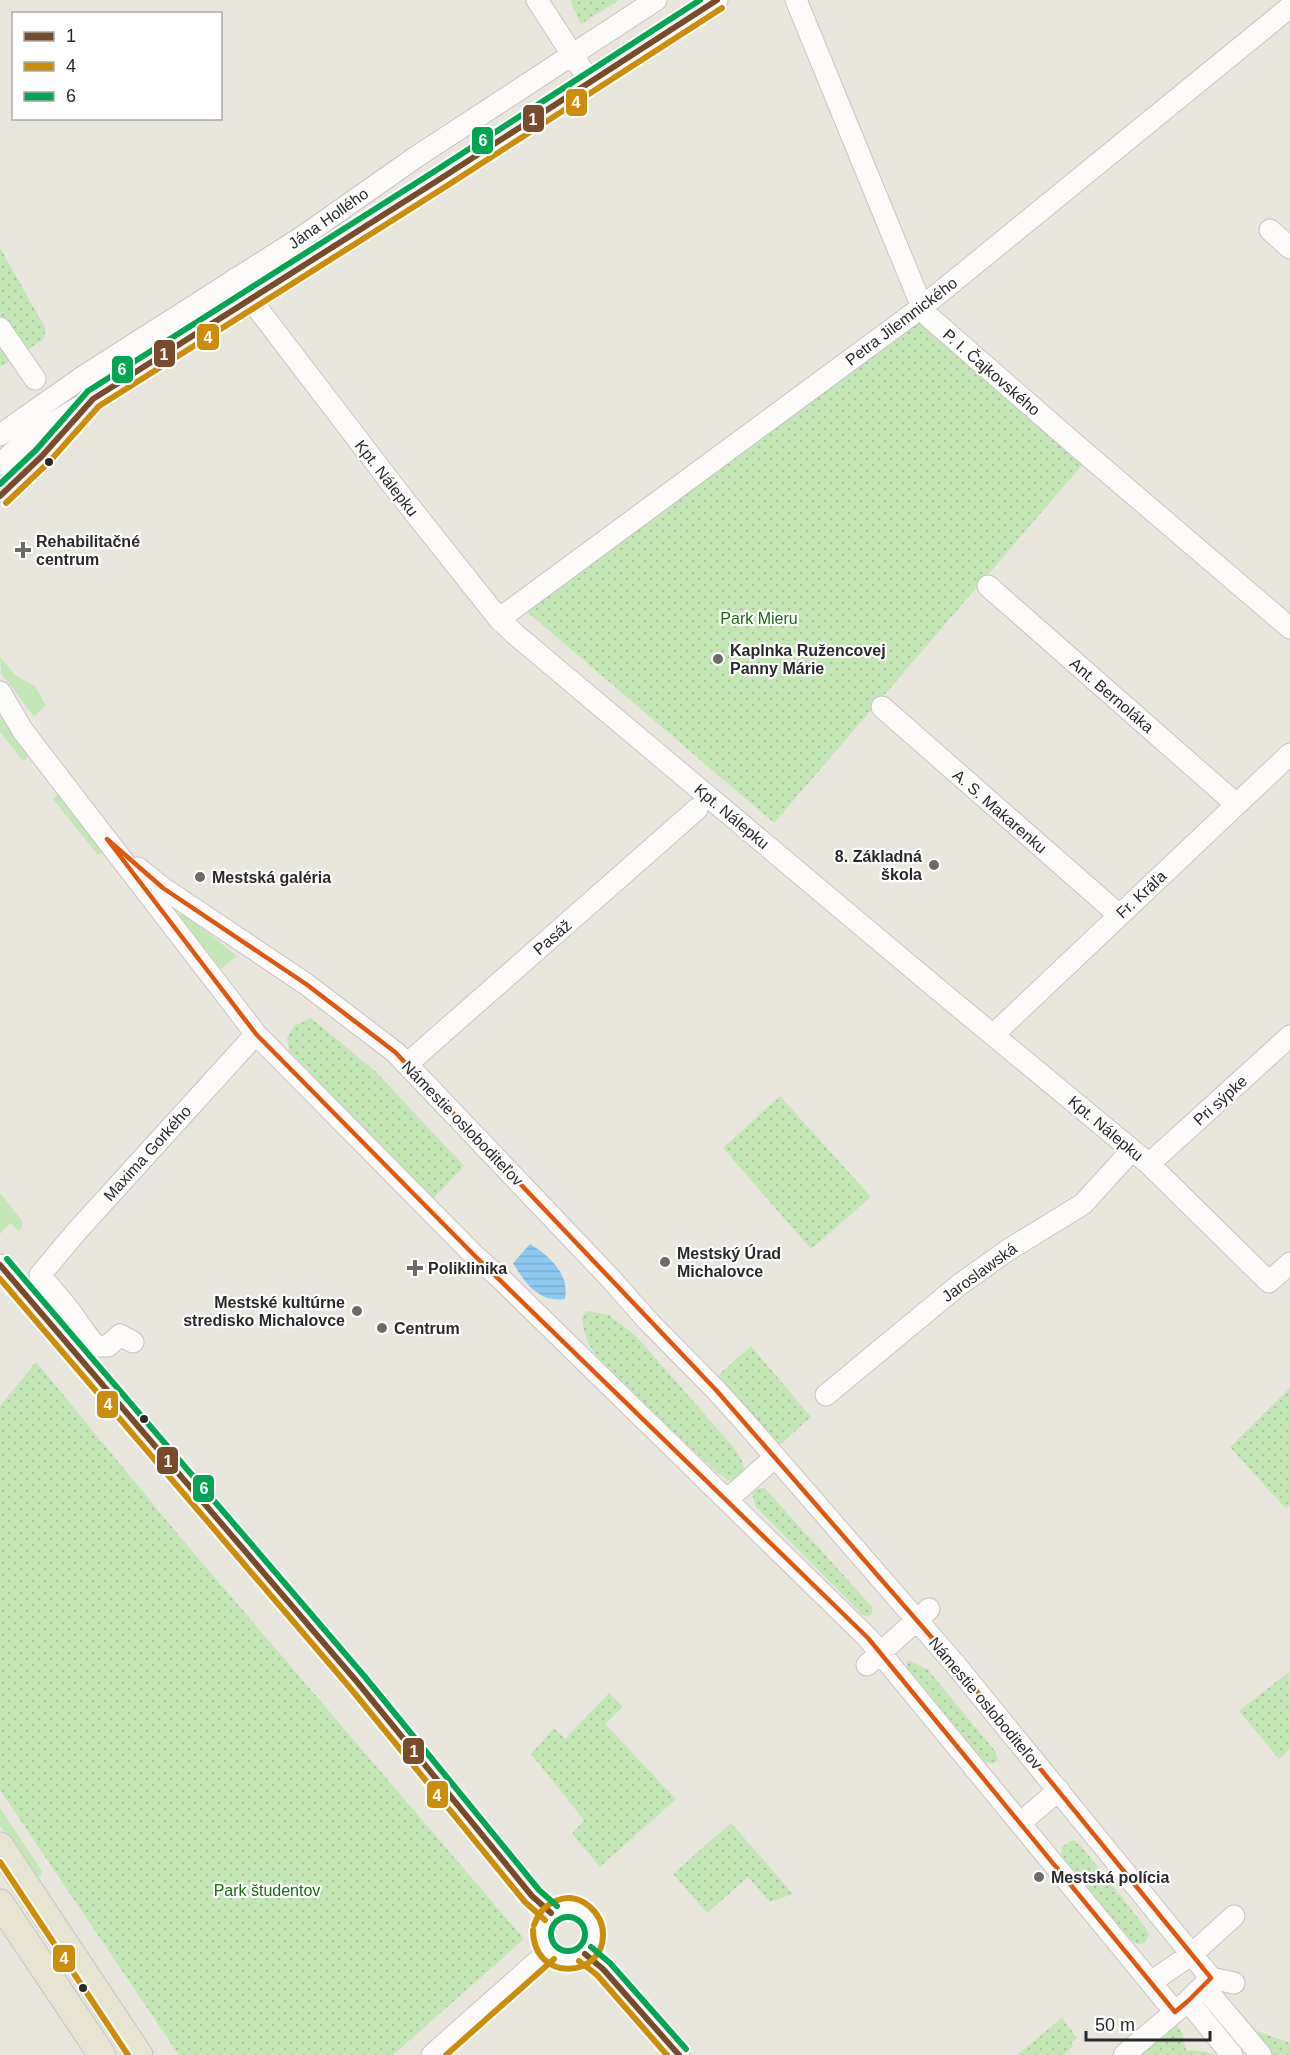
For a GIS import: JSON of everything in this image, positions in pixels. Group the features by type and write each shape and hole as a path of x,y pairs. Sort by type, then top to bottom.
{"main road":[{"path":"0,1846 139,2055"},
{"path":"0,1903 102,2055"}],"street":[{"path":"537,0 590,82"},
{"name":"Jána Hollého","path":"0,435 84,376 302,237 486,110 656,0"},
{"name":"Jána Hollého","path":"0,464 29,438 122,381 717,0"},
{"name":"P. I. Čajkovského","path":"796,0 922,307 928,316 1290,628"},
{"name":"Petra Jilemnického","path":"499,619 922,307 1290,7"},
{"path":"486,110 503,138"},
{"path":"1270,230 1290,248"},
{"name":"Kpt. Nálepku","path":"235,279 275,334 499,619 1149,1164 1269,1282 1290,1263"},
{"path":"0,328 35,379"},
{"name":"Ant. Bernoláka","path":"988,586 1236,804"},
{"name":"Námestie osloboditeľov","path":"0,692 23,731 256,1034 474,1255 868,1638 874,1659 1020,1823 1151,1982 1181,2006 1232,2055"},
{"name":"A. S. Makarenku","path":"882,707 1119,915"},
{"name":"Fr. Kráľa","path":"993,1035 1290,754"},
{"name":"Pasáž","path":"407,1064 697,809"},
{"name":"Námestie osloboditeľov","path":"107,839 163,888 306,984 395,1052 407,1064 648,1321 716,1390 775,1457 923,1614 1059,1790 1192,1954 1207,1982 1261,2055"},
{"name":"Maxima Gorkého","path":"134,1342 120,1335 108,1346 95,1346 40,1275 77,1231 256,1034"},
{"name":"Pri sýpke","path":"1149,1164 1290,1036"},
{"name":"Jaroslawská","path":"826,1395 959,1285 1008,1250 1083,1204 1132,1150"},
{"path":"0,1265 437,1777 532,1896 551,1913"},
{"path":"727,1500 775,1457"},
{"path":"874,1659 923,1614"},
{"path":"1020,1823 1059,1790"},
{"path":"561,1908 573,1908 588,1917 594,1930 593,1943 580,1958 566,1960 548,1952 541,1935 543,1923 551,1913 561,1908"},
{"path":"1151,1982 1192,1954 1234,1916"},
{"path":"432,2055 548,1952"},
{"path":"585,1954 603,1969 679,2055"},
{"path":"1124,2055 1207,1982 1234,1983"}],"highlighted area":[{"path":"107,839 163,888 306,984 395,1052 716,1390 954,1663 1211,1978 1188,2001 1175,2012 868,1638 474,1255 256,1034"}],"green space":[{"path":"570,0 619,0 581,24"},
{"path":"0,248 46,329 43,340 0,367"},
{"name":"Park Mieru","path":"920,321 1083,464 774,823 525,610"},
{"path":"0,657 16,676 35,686 46,706 34,716 1,673"},
{"path":"0,713 32,754 23,761 0,732"},
{"path":"61,792 106,850 98,855 53,799"},
{"path":"183,913 237,956 221,969 179,916"},
{"path":"311,1018 376,1072 464,1166 432,1200 289,1050 287,1037 295,1025"},
{"path":"780,1096 871,1197 811,1249 723,1148"},
{"path":"0,1193 22,1221 22,1228 19,1231 10,1223 0,1234"},
{"path":"587,1311 609,1315 636,1336 735,1449 742,1461 745,1474 738,1481 728,1480 718,1473 606,1369 589,1345 584,1332 582,1317"},
{"path":"751,1346 811,1417 775,1449 715,1378"},
{"name":"Park študentov","path":"36,1362 186,1544 524,1939 393,2055 179,2055 0,1790 0,1406"},
{"path":"1290,1388 1290,1506 1286,1509 1230,1447"},
{"path":"765,1488 872,1607 869,1617 863,1615 756,1507 752,1494 754,1490"},
{"path":"911,1661 928,1670 995,1751 998,1760 990,1763 982,1760 907,1670 907,1662"},
{"path":"1289,1672 1290,1749 1279,1759 1239,1711"},
{"path":"609,1693 623,1707 605,1724 676,1799 600,1867 572,1834 584,1820 531,1754 554,1728 565,1739"},
{"path":"0,1808 42,1871 36,1879 0,1826"},
{"path":"731,1823 793,1894 770,1902 748,1877 707,1913 673,1874"},
{"path":"1073,1840 1081,1846 1145,1927 1149,1935 1145,1943 1137,1944 1131,1940 1065,1861 1061,1854 1062,1847"},
{"path":"1062,2018 1077,2038 1064,2055 1018,2054"},
{"path":"1177,2025 1186,2050 1217,2055 1142,2055"},
{"path":"1257,2031 1290,2043 1290,2055 1271,2055 1254,2032"}],"water":[{"path":"530,1244 545,1254 557,1267 566,1290 565,1299 540,1295 528,1284 513,1263"}],"transit line":[{"name":"6","path":"0,484 36,450 88,391 700,0"},
{"name":"1","path":"0,496 42,456 93,399 717,0"},
{"name":"4","path":"6,503 49,462 99,406 722,8"},
{"name":"6","path":"7,1259 365,1677 539,1890 557,1906"},
{"name":"1","path":"0,1265 358,1683 532,1896 551,1913"},
{"name":"4","path":"0,1279 351,1689 525,1902 545,1920"},
{"name":"4","path":"0,1862 128,2055"},
{"name":"4","path":"533,1930 536,1947 544,1959 555,1966 568,1969 581,1966 592,1960 600,1949 603,1934 601,1922 592,1909 581,1901 564,1898 549,1904 534,1925"},
{"name":"6","path":"568,1917 580,1922 585,1934 580,1946 568,1951 556,1946 551,1934 556,1922 568,1917"},
{"name":"6","path":"591,1947 610,1963 686,2049"},
{"name":"1","path":"585,1954 603,1969 679,2055"},
{"name":"4","path":"446,2055 554,1959"},
{"name":"4","path":"579,1961 597,1975 667,2055"}],"place":[{"name":"Rehabilitačné centrum","path":"23,550"},
{"name":"Kaplnka Ružencovej Panny Márie","path":"718,659"},
{"name":"8. Základná škola","path":"934,865"},
{"name":"Mestská galéria","path":"200,877"},
{"name":"Mestský Úrad Michalovce","path":"665,1262"},
{"name":"Poliklinika","path":"415,1268"},
{"name":"Mestské kultúrne stredisko Michalovce","path":"357,1311"},
{"name":"Centrum","path":"382,1328"},
{"name":"Mestská polícia","path":"1039,1877"}]}
